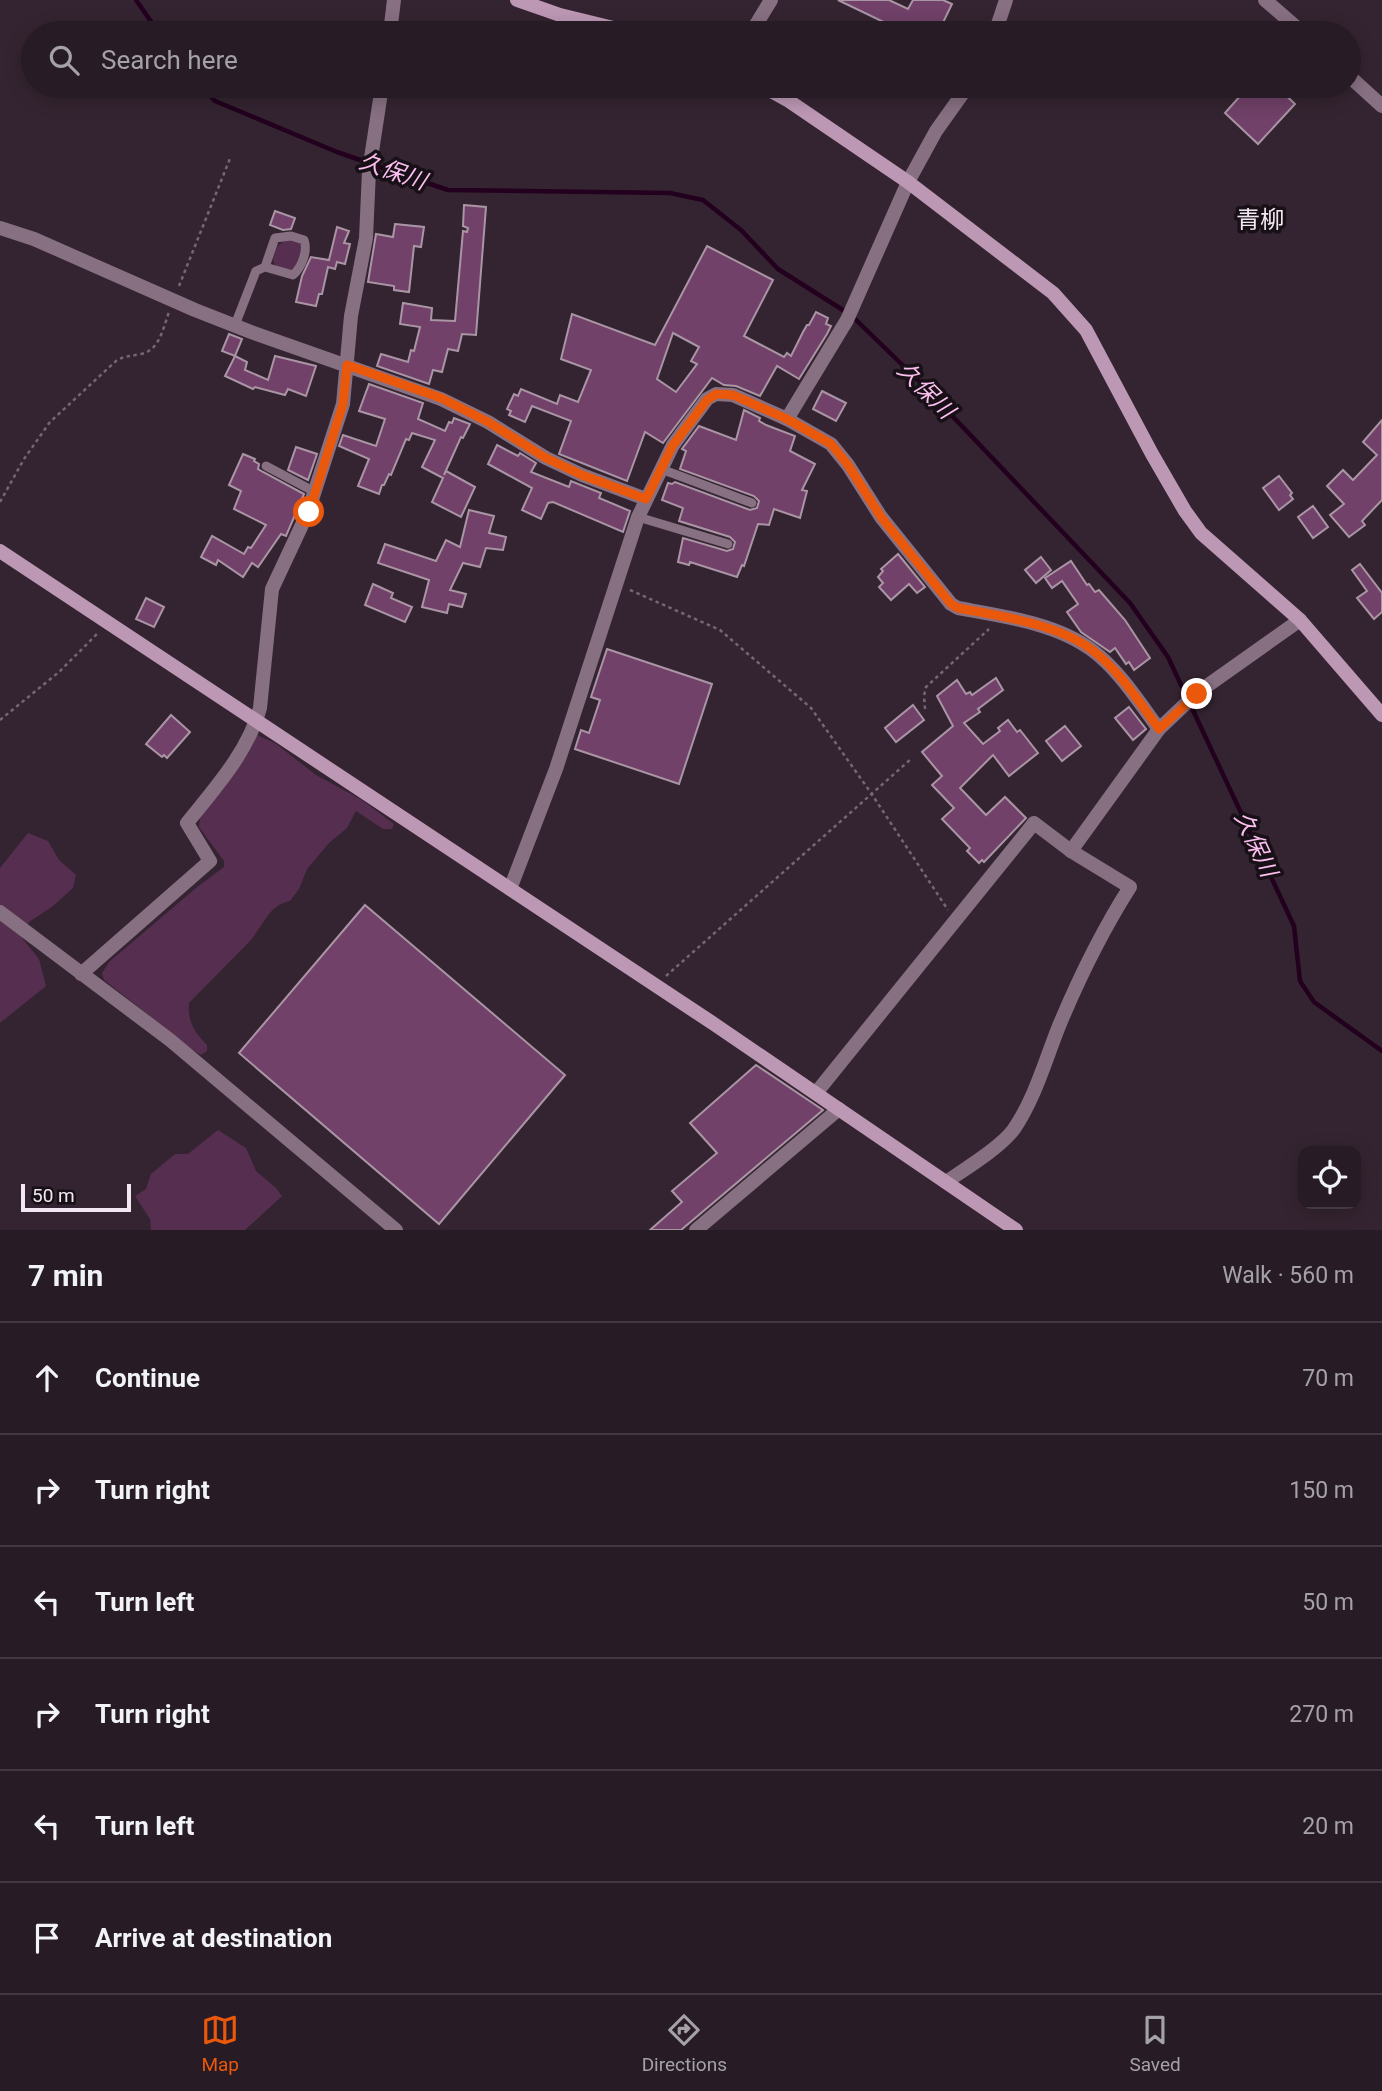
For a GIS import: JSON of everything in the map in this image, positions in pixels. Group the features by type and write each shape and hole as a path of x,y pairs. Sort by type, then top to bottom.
{"street":[{"path":"391,21 394,0"},
{"path":"517,0 585,21"},
{"path":"758,21 771,0"},
{"path":"999,21 1006,0"},
{"path":"1265,0 1289,21"},
{"path":"1361,87 1382,106"},
{"path":"81,974 209,861 187,823 220,781 250,736 256,721 260,708 272,589 309,512 343,404 351,316 366,238 369,172 380,98"},
{"path":"783,98 908,182 1054,293 1086,330 1185,511 1210,542 1300,620 1382,715"},
{"path":"787,419 847,320 908,182 936,131 959,98"},
{"path":"0,229 34,239 234,326 441,398 488,422 546,458 646,499"},
{"path":"510,889 556,769 638,517 673,445 700,408 716,394 733,395 822,438 838,452 881,517 951,604 958,608 1055,630 1092,650 1121,679 1159,729"},
{"path":"0,551 655,985 1016,1230"},
{"path":"1071,851 1159,729 1197,694 1300,620"},
{"path":"816,1093 1034,823 1071,851 1129,887 1103,930 1060,1024 1032,1096 1012,1131 975,1163 946,1182"},
{"path":"0,912 170,1040 396,1230"},
{"path":"696,1230 839,1110"}],"lane":[{"path":"234,326 256,271 265,267 293,275 301,264 306,245 304,240 291,236 275,238 265,267"},
{"path":"266,466 315,492"},
{"path":"661,470 752,503"},
{"path":"638,517 728,544"}],"path":[{"path":"0,502 24,459 50,422 117,360 124,356 145,354 154,349 231,156"},
{"path":"617,585 720,630 810,708 871,793 945,908 957,919"},
{"path":"925,709 923,696 926,687 1002,618"},
{"path":"0,720 88,646 107,623"},
{"path":"655,985 912,759"}],"shaded area":[{"path":"283,242 300,242 298,262 290,271 277,268 273,261 276,249"},
{"path":"257,735 275,743 316,775 362,800 394,824 392,829 383,829 356,811 347,828 329,843 307,869 299,889 290,901 282,903 271,912 249,942 189,1003 193,1026 207,1045 207,1051 201,1055 171,1037 104,980 102,973 109,962 224,867 224,861 199,827 200,818"},
{"path":"28,833 48,841 59,860 76,875 73,888 29,922 22,938 39,959 46,986 0,1023 0,868"},
{"path":"218,1130 246,1148 256,1171 282,1196 245,1230 151,1230 150,1219 135,1196 146,1189 151,1174 175,1154 188,1154"}],"building":[{"path":"838,0 889,0 908,9 913,0 943,0 952,4 944,21 882,21"},
{"path":"1238,98 1289,98 1295,104 1258,144 1225,113"},
{"path":"464,205 486,207 476,335 462,334 458,351 448,349 442,372 433,370 429,384 377,366 381,354 408,362 411,350 414,351 420,327 400,324 403,303 432,308 431,320 455,321 463,231 467,232 468,228 463,226"},
{"path":"275,211 295,218 291,229 283,230 270,225"},
{"path":"395,224 424,227 421,247 414,246 409,292 394,290 394,286 368,282 376,234 393,237"},
{"path":"337,227 349,231 344,243 350,244 345,264 337,262 335,269 328,267 322,294 319,294 316,306 296,302 302,276 311,257 329,260"},
{"path":"707,246 773,280 744,336 784,357 787,353 791,356 816,312 828,318 826,324 831,326 799,379 777,366 760,396 736,386 724,385 712,378 663,443 645,432 627,481 559,454 571,421 532,406 525,422 509,415 511,411 507,409 514,394 518,396 521,389 557,404 560,395 578,402 591,370 561,359 572,314 655,345","holes":["673,333 699,347 691,361 697,364 676,392 657,379"]},
{"path":"229,334 242,339 235,356 222,351"},
{"path":"235,356 247,362 245,370 268,380 275,356 316,366 306,396 288,389 285,395 255,387 253,389 225,376"},
{"path":"369,384 423,403 418,419 445,431 454,418 470,424 463,438 461,437 444,475 446,471 475,487 461,517 432,502 443,478 422,467 435,440 412,433 409,440 406,439 391,475 389,474 382,485 379,494 358,486 369,459 339,446 343,435 376,446 385,419 359,411"},
{"path":"822,391 846,403 836,421 813,409"},
{"path":"744,410 760,418 759,421 766,425 795,436 790,451 815,464 802,490 807,491 800,518 774,509 769,525 758,524 744,566 742,565 737,577 690,562 689,565 678,562 683,538 727,551 733,549 735,542 730,537 679,521 683,508 662,500 668,483 675,482 750,510 757,508 759,501 754,496 680,469 686,451 682,449 699,426 736,440"},
{"path":"1382,420 1382,500 1362,521 1365,525 1349,537 1330,515 1344,504 1327,486 1343,470 1353,480 1377,455 1363,442"},
{"path":"497,445 518,456 520,453 536,463 531,472 569,487 571,481 601,493 599,498 630,511 623,532 553,502 548,503 541,519 522,510 532,488 488,464"},
{"path":"296,447 317,454 308,480 288,470"},
{"path":"243,454 255,459 259,464 258,469 304,494 286,536 281,534 258,567 252,563 243,577 218,560 216,565 201,557 212,536 244,554 266,525 234,509 241,491 229,485"},
{"path":"1279,476 1292,493 1290,495 1293,499 1279,510 1263,488"},
{"path":"1313,506 1328,527 1313,538 1298,517"},
{"path":"469,510 494,516 489,533 506,537 503,550 486,548 480,567 463,563 450,590 466,594 462,607 449,604 447,613 422,607 429,580 378,563 385,544 436,561 446,540 460,547"},
{"path":"898,554 925,587 917,593 909,584 891,600 879,587 883,583 878,577 883,571 881,569"},
{"path":"1041,557 1051,570 1036,583 1025,570"},
{"path":"1071,561 1087,585 1095,592 1099,590 1125,620 1150,658 1134,670 1129,662 1126,664 1115,648 1110,652 1081,632 1067,612 1078,604 1062,581 1052,588 1045,578"},
{"path":"1360,564 1382,593 1382,612 1374,619 1357,598 1367,591 1352,570"},
{"path":"373,584 393,593 391,598 412,607 405,622 365,605"},
{"path":"146,598 164,607 154,627 136,619"},
{"path":"607,649 712,684 679,784 575,749 581,730 589,733 600,700 591,697"},
{"path":"996,678 1003,690 964,723 983,744 1000,731 998,728 1008,720 1017,732 1020,730 1038,753 1009,776 993,755 960,788 986,815 1005,797 1026,818 984,862 982,860 979,863 967,851 970,848 942,819 954,808 932,785 942,776 922,752 953,726 937,696 957,680 966,694 970,692 972,695"},
{"path":"913,705 924,720 896,742 885,728"},
{"path":"1129,707 1146,729 1133,740 1115,718"},
{"path":"171,715 190,732 167,758 146,744"},
{"path":"1065,726 1081,746 1062,761 1046,741"},
{"path":"365,905 565,1075 439,1224 239,1053"},
{"path":"756,1065 823,1110 681,1230 650,1230 682,1202 672,1191 717,1153 690,1123"}],"waterway":[{"name":"久保川","path":"136,0 151,21"},
{"name":"久保川","path":"212,98 366,162"},
{"name":"久保川","path":"374,165 448,190 670,193 703,200 741,230 778,269 846,312"},
{"name":"久保川","path":"853,317 920,382 1130,603 1168,657 1294,926 1300,981 1314,1002 1382,1051"}],"district":[{"name":"青柳","path":"1260,220"}],"route":[{"path":"309,512 343,404 347,365 441,398 488,422 546,458 646,499 673,445 707,400 716,394 733,395 787,419 831,444 848,465 881,517 951,604 958,608 1055,630 1076,640 1107,663 1159,729 1197,694"}]}
